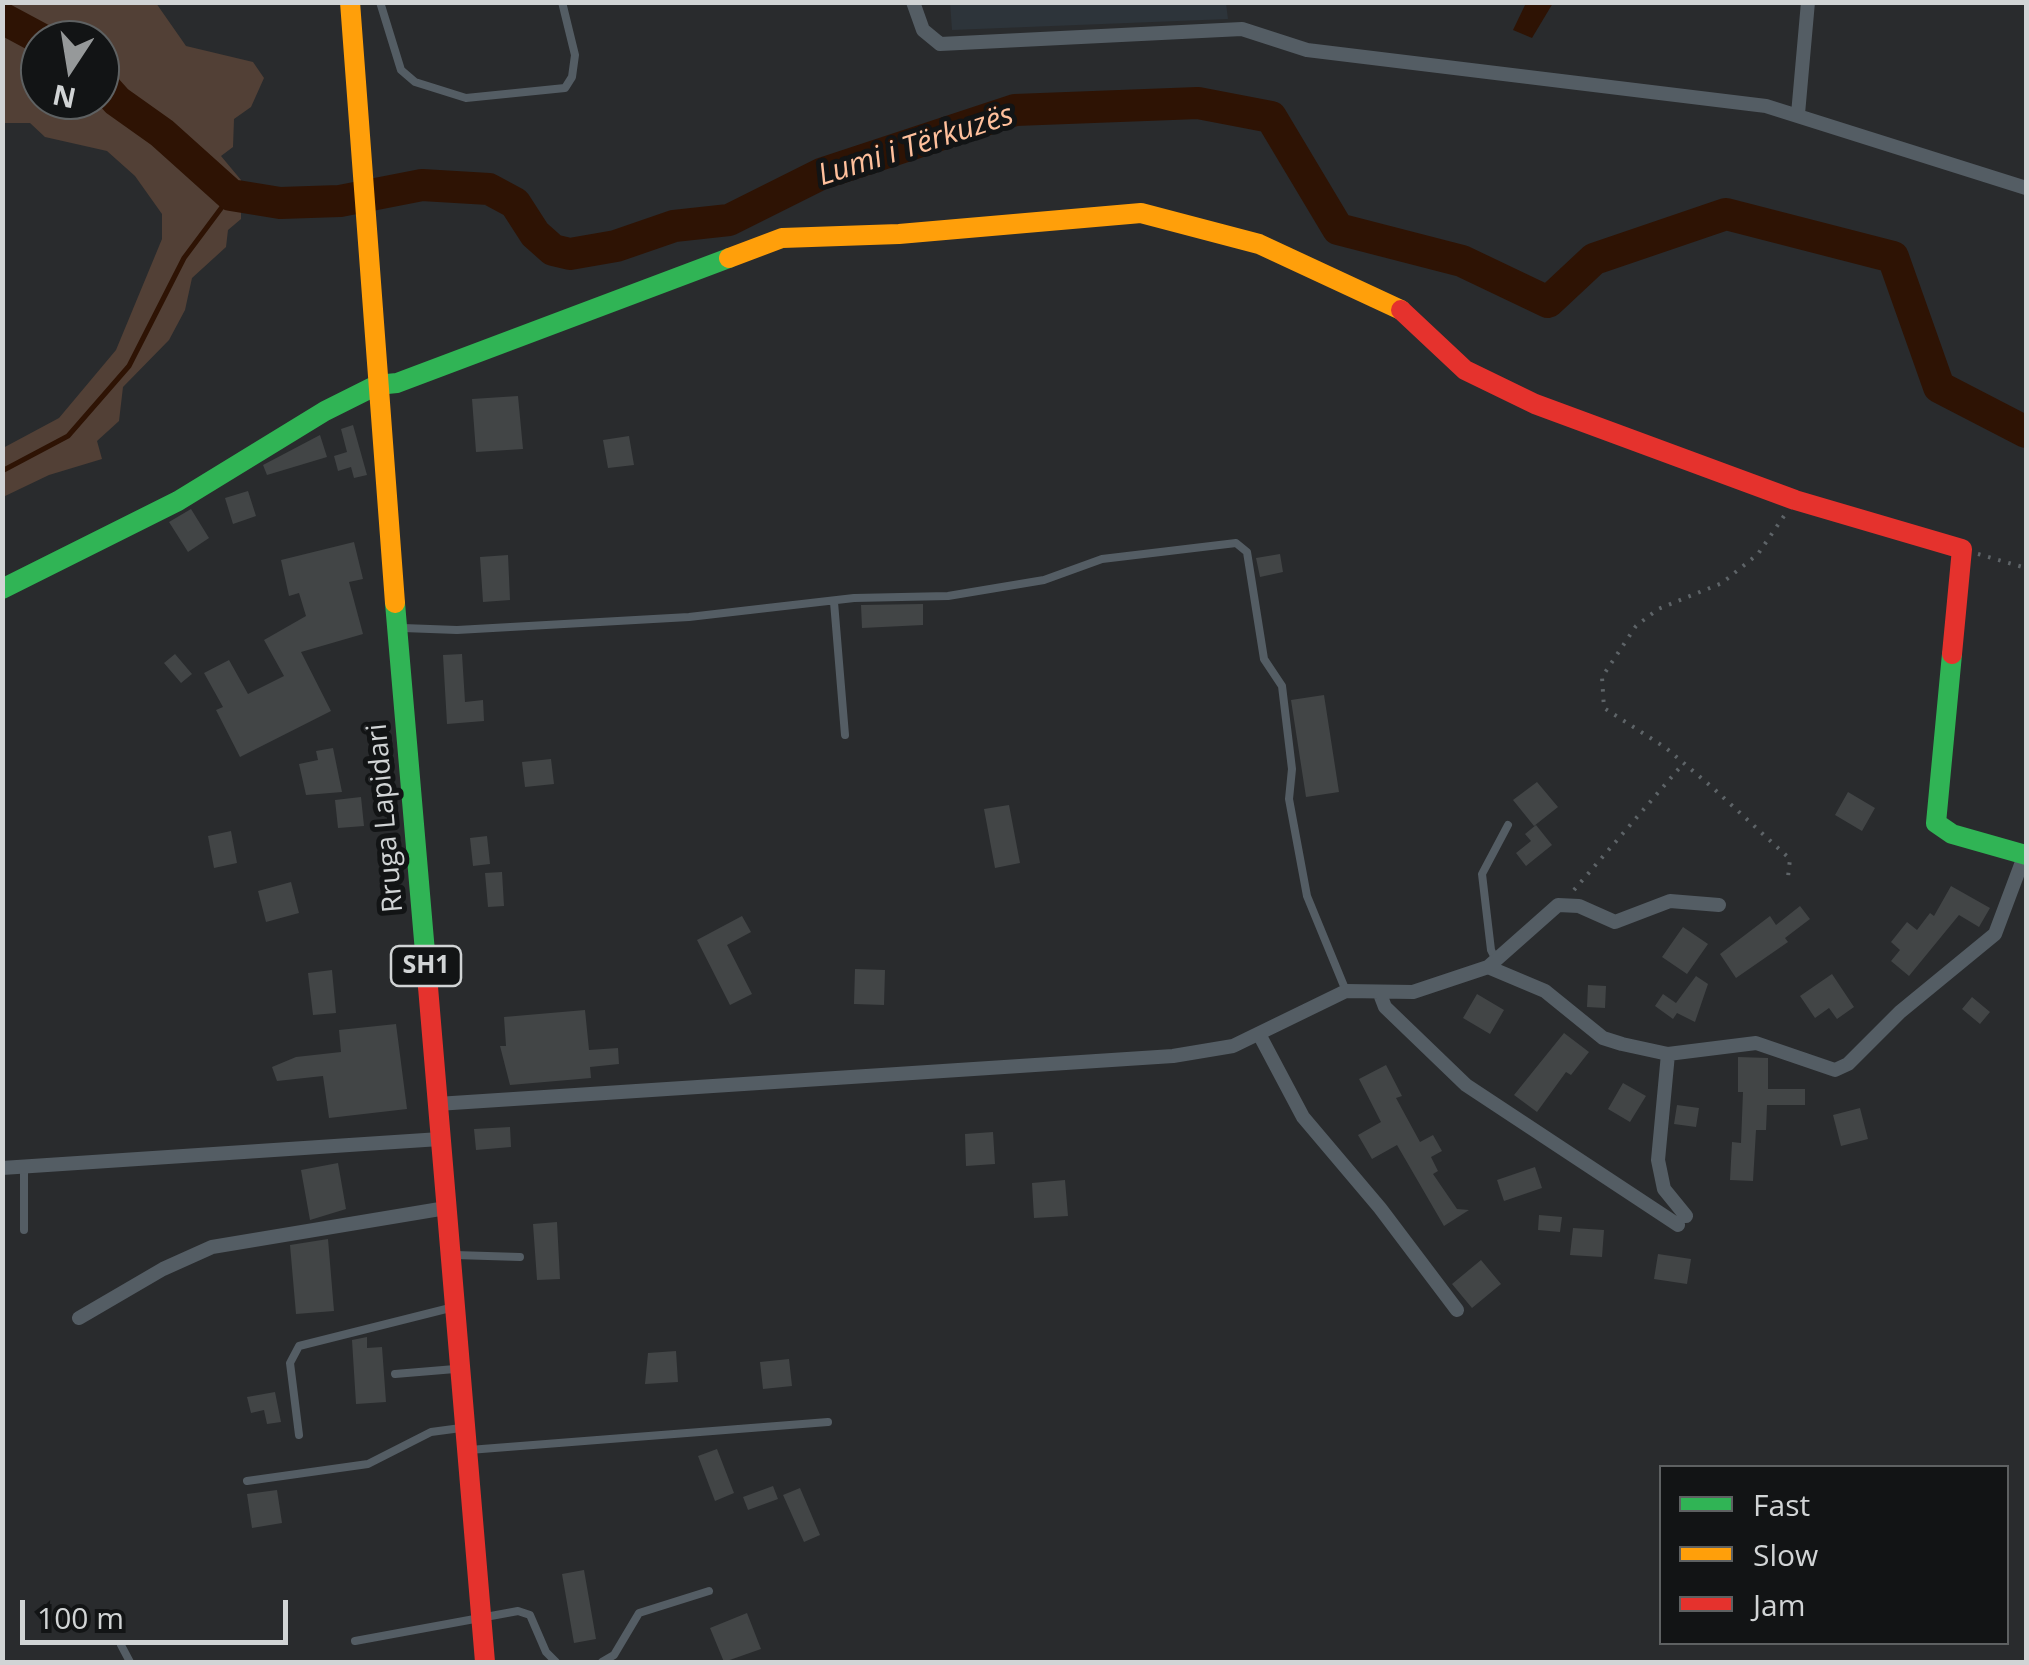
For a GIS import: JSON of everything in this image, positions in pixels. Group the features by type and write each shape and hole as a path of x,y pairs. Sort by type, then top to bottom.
{"street":[{"name":"Rruga Lapidari","path":"350,2 377,385 484,1662"},
{"path":"914,2 922,30 940,44 1242,29 1306,50 1747,104 1798,114 2026,188"},
{"path":"1798,114 1808,2"},
{"path":"2,588 178,501 324,411 377,385 396,384 782,238 899,234 1141,213 1259,244 1394,303 1465,370 1536,404 1795,500 1962,548 1936,823 1952,834 2026,854 1995,934 1900,1012 1848,1064 1835,1070 1821,1067 1756,1043 1668,1054 1603,1038 1545,991 1492,963"},
{"path":"437,1104 1173,1056 1233,1046 1346,991 1413,992 1492,963 1566,902 1615,922 1670,901 1719,905"},
{"path":"1380,994 1385,1007 1466,1085 1682,1221 1664,1188 1658,1160 1668,1054"},
{"path":"1259,1034 1303,1117 1380,1208 1457,1310"},
{"path":"2,1168 440,1139"},
{"path":"79,1318 163,1269 212,1248 446,1208"}],"lane":[{"path":"380,2 401,70 416,82 466,98 564,88 572,77 575,55 562,2"},
{"path":"398,628 457,630 670,618 834,602 948,596 1060,576 1102,559 1219,542 1243,546 1264,659 1282,686 1292,769 1289,799 1307,896 1346,991"},
{"path":"834,602 845,736"},
{"path":"1492,963 1482,874 1508,825"},
{"path":"24,1167 24,1230"},
{"path":"450,1256 520,1256"},
{"path":"299,1435 290,1364 299,1346 455,1306"},
{"path":"395,1374 460,1368"},
{"path":"467,1450 828,1422"},
{"path":"247,1480 368,1464 431,1432 465,1428"},
{"path":"602,1662 614,1656 639,1613 709,1591"},
{"path":"355,1641 509,1610 530,1615 546,1652 556,1662"},
{"path":"121,1645 130,1662"}],"path":[{"path":"1788,876 1790,859 1666,748 1604,708 1602,678 1636,626 1658,609 1722,583 1758,554 1795,500"},
{"path":"1962,548 2026,568"},
{"path":"1566,902 1682,765"}],"shaded area":[{"path":"3,2 156,3 186,46 253,62 264,78 251,107 234,119 233,147 221,156 241,180 241,219 228,230 226,247 192,278 185,310 169,340 123,387 119,421 97,441 102,459 49,475 3,497 3,448 59,418 116,350 162,239 162,214 135,176 107,151 45,137 30,123 3,123"},
{"path":"950,3 1226,3 1228,19 952,30"},
{"path":"1526,3 1553,3 1532,38 1513,30"}],"building":[{"path":"518,396 523,449 476,452 472,399"},
{"path":"353,425 367,475 354,478 351,467 338,471 334,456 347,452 341,429"},
{"path":"320,435 327,457 267,475 263,465"},
{"path":"629,436 634,465 608,468 603,440"},
{"path":"248,491 256,516 233,524 225,498"},
{"path":"191,509 209,538 188,552 169,522"},
{"path":"354,542 363,579 349,582 363,634 301,652 331,711 240,757 216,710 223,707 204,673 229,660 248,694 284,676 264,640 306,616 299,593 289,596 281,560"},
{"path":"1280,554 1283,572 1260,577 1256,558"},
{"path":"508,555 510,600 483,602 480,557"},
{"path":"923,604 923,625 862,628 861,605"},
{"path":"175,654 192,674 181,683 164,663"},
{"path":"462,654 465,702 483,700 484,721 447,724 443,655"},
{"path":"1324,695 1339,792 1306,797 1291,700"},
{"path":"333,748 342,792 306,795 299,764 318,760 316,751"},
{"path":"551,759 554,784 525,787 522,762"},
{"path":"1537,782 1558,807 1534,826 1513,800"},
{"path":"1848,792 1875,808 1862,831 1835,815"},
{"path":"361,797 364,826 338,828 335,800"},
{"path":"1009,805 1020,863 995,868 984,809"},
{"path":"1536,825 1552,845 1526,866 1516,853 1531,841 1525,834"},
{"path":"231,831 237,863 214,868 208,836"},
{"path":"487,836 490,864 473,866 470,838"},
{"path":"502,872 504,906 488,907 485,873"},
{"path":"291,882 299,913 266,922 258,891"},
{"path":"1951,886 1990,908 1979,927 1959,915 1909,976 1891,961 1900,950 1891,942 1907,922 1917,930 1930,913 1934,916"},
{"path":"1800,906 1810,919 1785,938 1788,942 1736,978 1720,954 1770,916 1776,925"},
{"path":"742,916 751,932 727,945 752,994 730,1005 697,940"},
{"path":"1683,927 1708,944 1687,974 1662,957"},
{"path":"855,969 885,970 884,1005 854,1004"},
{"path":"332,970 336,1013 313,1015 308,973"},
{"path":"1832,974 1854,1007 1837,1019 1829,1008 1815,1018 1800,996"},
{"path":"1696,976 1708,984 1695,1022 1677,1013 1673,1019 1655,1006 1663,994 1676,1003"},
{"path":"1588,985 1606,986 1605,1008 1587,1007"},
{"path":"1477,994 1504,1010 1490,1034 1463,1018"},
{"path":"1972,997 1990,1012 1980,1024 1962,1009"},
{"path":"585,1010 589,1050 618,1048 619,1064 590,1067 591,1078 510,1085 500,1046 506,1046 504,1017"},
{"path":"396,1024 407,1109 329,1118 323,1076 277,1081 272,1067 296,1057 341,1052 339,1030"},
{"path":"1564,1033 1589,1052 1571,1075 1566,1072 1537,1112 1514,1095"},
{"path":"1738,1057 1768,1058 1768,1089 1805,1089 1805,1105 1767,1105 1766,1130 1756,1130 1753,1181 1730,1180 1732,1142 1741,1143 1743,1092 1738,1092"},
{"path":"1386,1065 1402,1096 1396,1098 1420,1142 1433,1135 1442,1151 1431,1157 1438,1171 1433,1174 1457,1209 1469,1210 1444,1226 1397,1145 1372,1159 1358,1135 1381,1122 1359,1079"},
{"path":"1623,1083 1646,1096 1630,1122 1608,1109"},
{"path":"1677,1105 1699,1108 1696,1127 1674,1124"},
{"path":"1860,1108 1868,1139 1841,1146 1833,1115"},
{"path":"510,1127 511,1147 476,1150 474,1129"},
{"path":"993,1132 995,1164 966,1166 965,1134"},
{"path":"338,1163 346,1209 310,1220 301,1170"},
{"path":"1535,1167 1542,1188 1504,1201 1497,1180"},
{"path":"1065,1180 1068,1216 1034,1218 1032,1183"},
{"path":"1539,1215 1562,1217 1560,1232 1538,1230"},
{"path":"557,1222 560,1279 537,1280 533,1224"},
{"path":"1573,1228 1604,1230 1602,1257 1570,1255"},
{"path":"328,1239 334,1311 296,1314 290,1245"},
{"path":"1658,1254 1691,1259 1687,1284 1654,1279"},
{"path":"1481,1260 1501,1284 1472,1308 1452,1284"},
{"path":"367,1337 367,1348 382,1347 386,1402 356,1404 352,1340"},
{"path":"676,1351 678,1382 645,1384 648,1353"},
{"path":"789,1359 792,1386 763,1389 760,1362"},
{"path":"275,1392 281,1422 267,1424 264,1410 251,1413 247,1397"},
{"path":"717,1449 734,1493 715,1501 698,1456"},
{"path":"773,1486 778,1499 748,1510 743,1497"},
{"path":"800,1488 820,1535 804,1542 783,1495"},
{"path":"277,1490 282,1523 252,1528 247,1494"},
{"path":"584,1570 596,1639 574,1643 562,1574"},
{"path":"747,1613 761,1649 724,1662 710,1628"}],"waterway":[{"name":"Lumi i Tërkuzës","path":"2,18 20,28"},
{"name":"Lumi i Tërkuzës","path":"120,103 162,133 231,195 280,203 340,201 422,185 489,189 515,203 535,234 553,250 570,254 616,246 674,226 729,220 821,174 1015,110 1198,103 1271,117 1338,229 1462,261 1548,302 1594,259 1726,214 1893,257 1939,387 2026,432"},
{"path":"2,471 68,436 129,366 184,258 231,195"}],"traffic: fast":[{"path":"2,589 178,501 325,411 377,385 397,383 729,258"},
{"path":"395,603 428,987"},
{"path":"1952,654 1936,823 1952,834 2026,855"}],"traffic: slow":[{"path":"350,2 395,603"},
{"path":"729,258 782,238 899,234 1141,213 1259,244 1401,310"}],"traffic: jam":[{"path":"1401,310 1465,370 1535,404 1795,500 1962,549 1952,654"},
{"path":"428,987 485,1662"}]}
